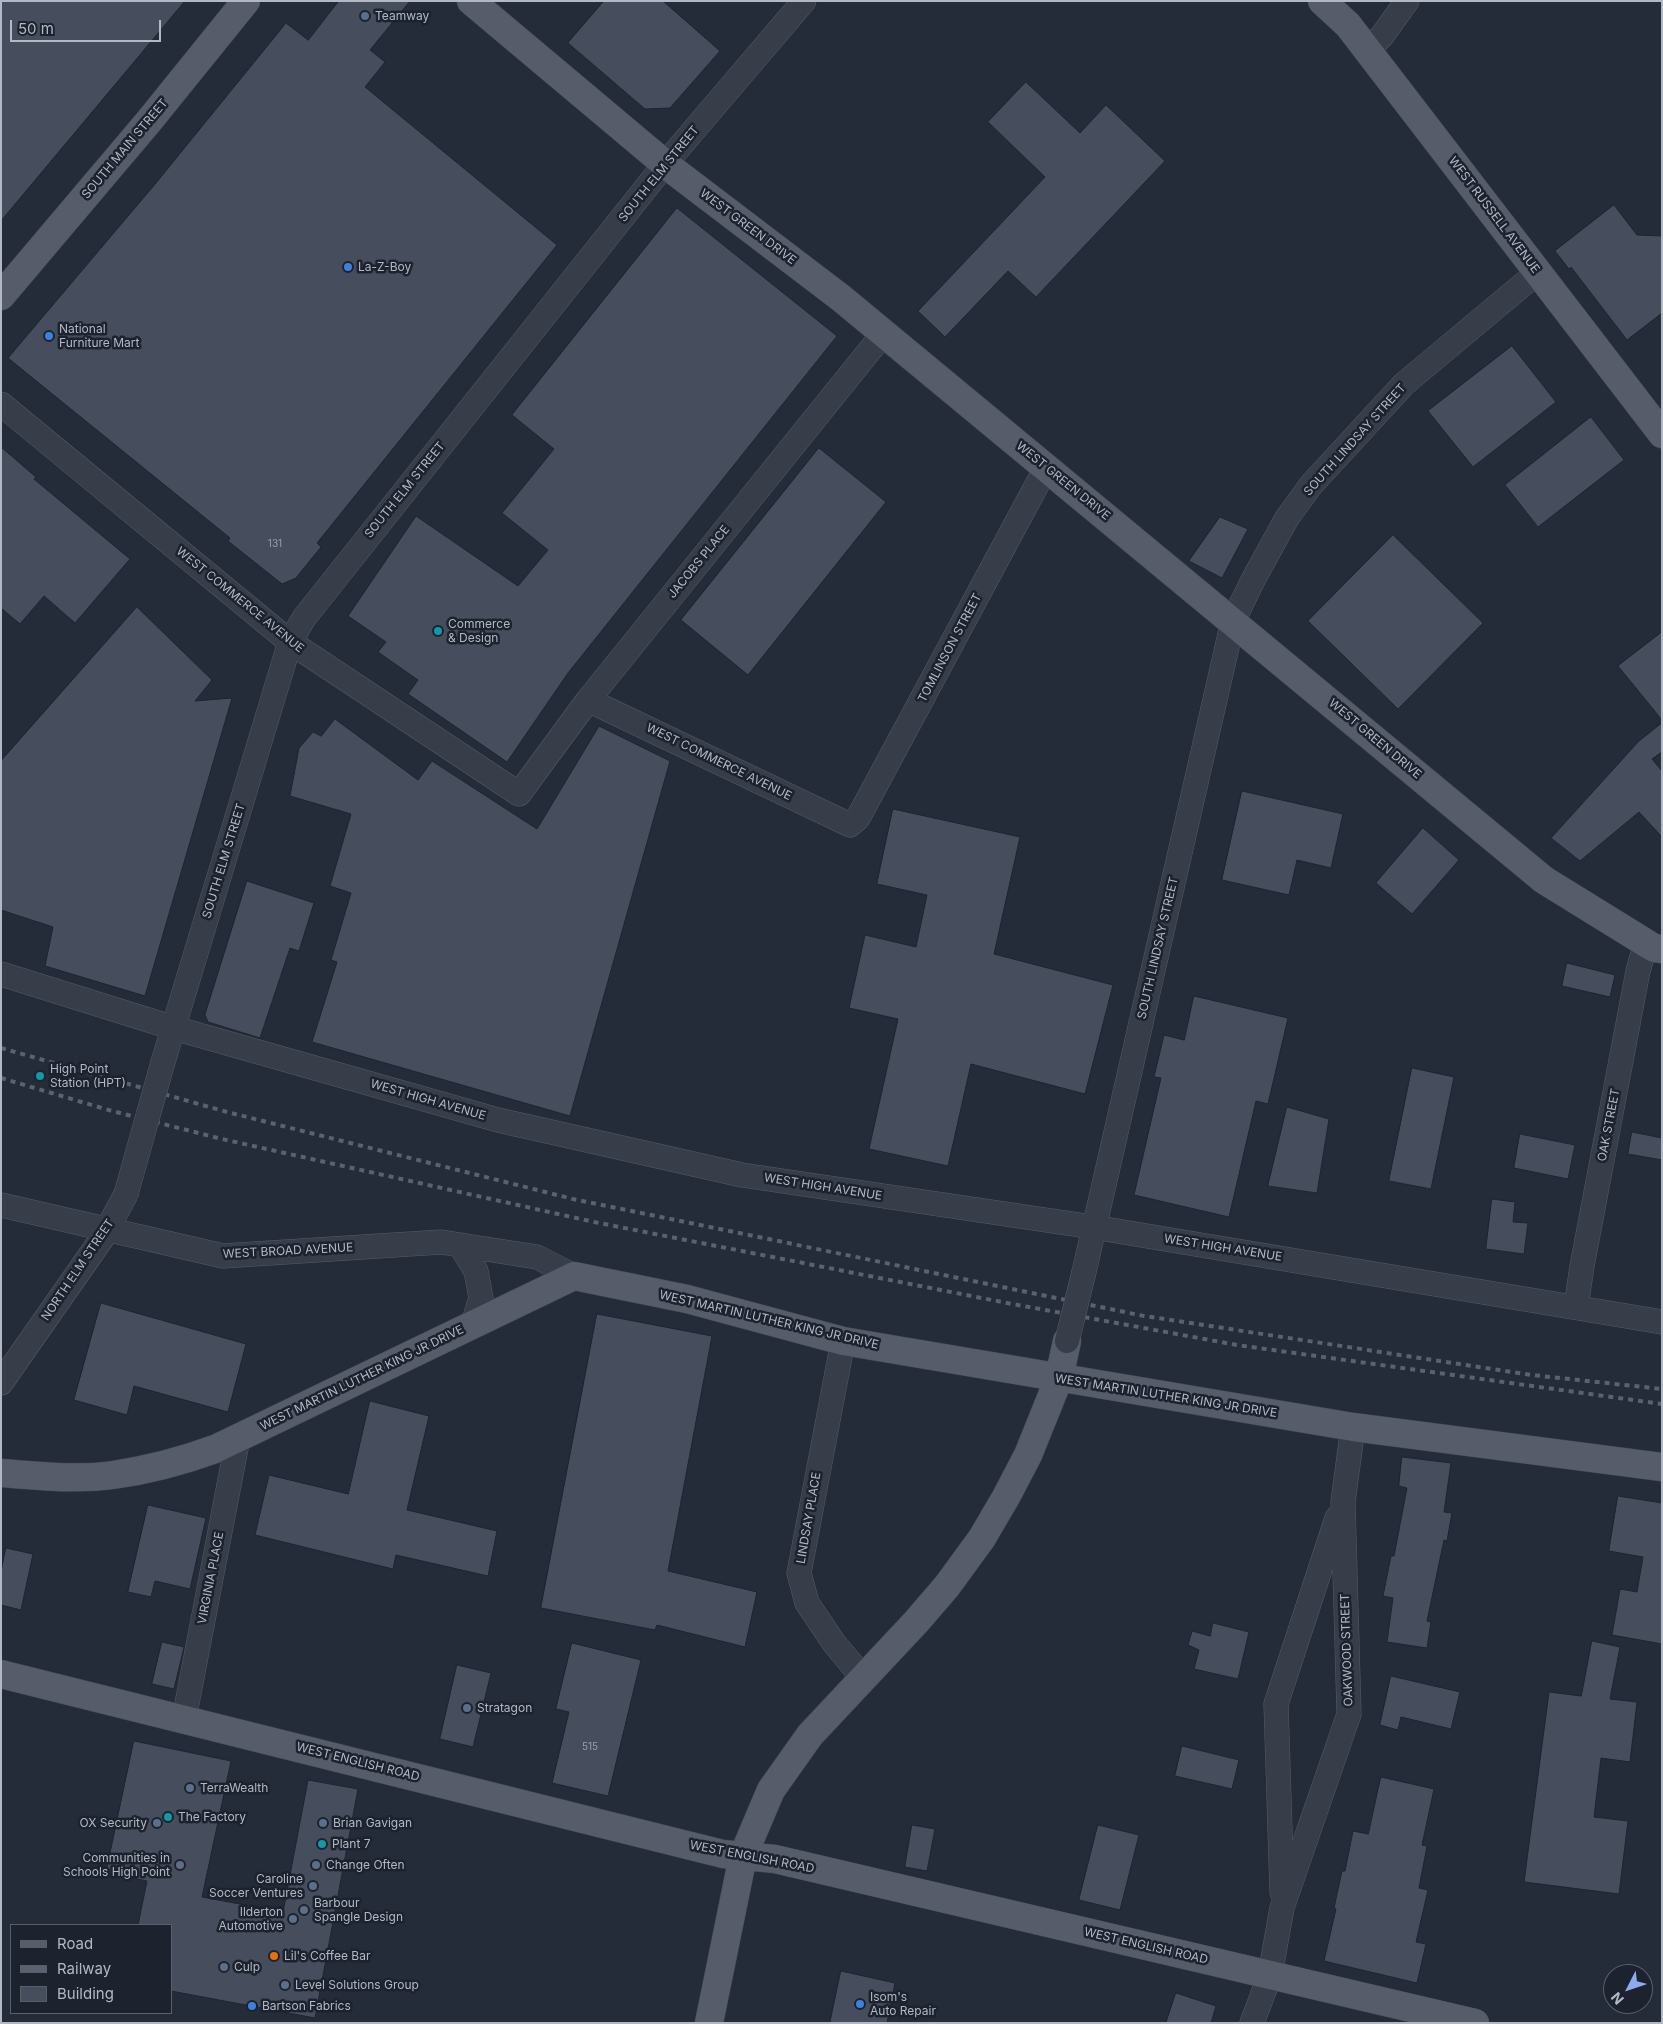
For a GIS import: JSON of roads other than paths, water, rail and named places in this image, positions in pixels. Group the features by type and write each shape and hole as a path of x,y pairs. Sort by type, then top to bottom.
{"main road":[{"name":"SOUTH MAIN STREET","path":"1,296 148,122 246,1"},
{"name":"WEST GREEN DRIVE","path":"471,1 665,164 841,298 1234,621 1544,880 1654,946"},
{"name":"WEST RUSSELL AVENUE","path":"1322,1 1348,25 1368,50 1662,434"},
{"name":"WEST MARTIN LUTHER KING JR DRIVE","path":"1,1473 59,1477 112,1475 178,1462 215,1449 574,1276 687,1299 843,1341 1353,1427 1662,1467"},
{"name":"SOUTH LINDSAY STREET","path":"709,2023 743,1856 772,1790 810,1735 916,1622 947,1586 982,1538 1006,1498 1028,1455 1059,1378 1067,1341"},
{"name":"WEST ENGLISH ROAD","path":"1,1674 723,1854 775,1859 1475,2023"}],"street":[{"name":"SOUTH ELM STREET","path":"163,1062 290,642 304,618 665,164 804,1"},
{"path":"1368,50 1382,36 1407,1"},
{"name":"SOUTH LINDSAY STREET","path":"1067,1341 1234,621 1253,580 1288,518 1312,485 1404,384 1538,272"},
{"name":"JACOBS PLACE","path":"519,794 588,700 883,334"},
{"name":"WEST COMMERCE AVENUE","path":"1,404 290,642 519,794"},
{"name":"TOMLINSON STREET","path":"850,825 858,818 1046,468"},
{"name":"WEST COMMERCE AVENUE","path":"588,700 850,825"},
{"name":"OAK STREET","path":"1576,1307 1636,980 1654,946"},
{"name":"WEST HIGH AVENUE","path":"1,974 174,1028 498,1120 742,1175 1093,1227 1662,1322"},
{"name":"NORTH ELM STREET","path":"1,1383 108,1229 126,1194 163,1062"},
{"name":"WEST BROAD AVENUE","path":"1,1205 223,1256 441,1242 537,1257 574,1276"},
{"path":"460,1245 476,1271 481,1298 473,1324"},
{"name":"LINDSAY PLACE","path":"843,1341 799,1573 807,1603 834,1643 863,1678"},
{"name":"OAKWOOD STREET","path":"1252,2023 1270,1975 1282,1908 1348,1714 1343,1502 1353,1427"},
{"name":"VIRGINIA PLACE","path":"184,1719 238,1438"},
{"name":"OAKWOOD STREET","path":"1282,1908 1276,1704 1343,1502"}],"railway":[{"path":"1,1048 227,1112 573,1199 1144,1316 1532,1375 1662,1389"},
{"path":"1,1078 112,1111 222,1139 594,1222 1007,1303 1237,1345 1662,1404"}],"place":[{"name":"Teamway","path":"365,16"},
{"name":"La-Z-Boy","path":"348,267"},
{"name":"National Furniture Mart","path":"49,336"},
{"name":"Commerce & Design","path":"438,631"},
{"name":"High Point Station (HPT)","path":"40,1076"},
{"name":"Stratagon","path":"467,1708"},
{"name":"TerraWealth","path":"190,1788"},
{"name":"The Factory","path":"168,1817"},
{"name":"OX Security","path":"157,1823"},
{"name":"Brian Gavigan","path":"323,1823"},
{"name":"Plant 7","path":"322,1844"},
{"name":"Communities in Schools High Point","path":"180,1865"},
{"name":"Change Often","path":"316,1865"},
{"name":"Caroline Soccer Ventures","path":"313,1886"},
{"name":"Barbour Spangle Design","path":"304,1910"},
{"name":"Ilderton Automotive","path":"293,1919"},
{"name":"Lil's Coffee Bar","path":"274,1956"},
{"name":"Culp","path":"224,1967"},
{"name":"Level Solutions Group","path":"285,1985"},
{"name":"Isom's Auto Repair","path":"860,2004"},
{"name":"Bartson Fabrics","path":"252,2006"}]}
